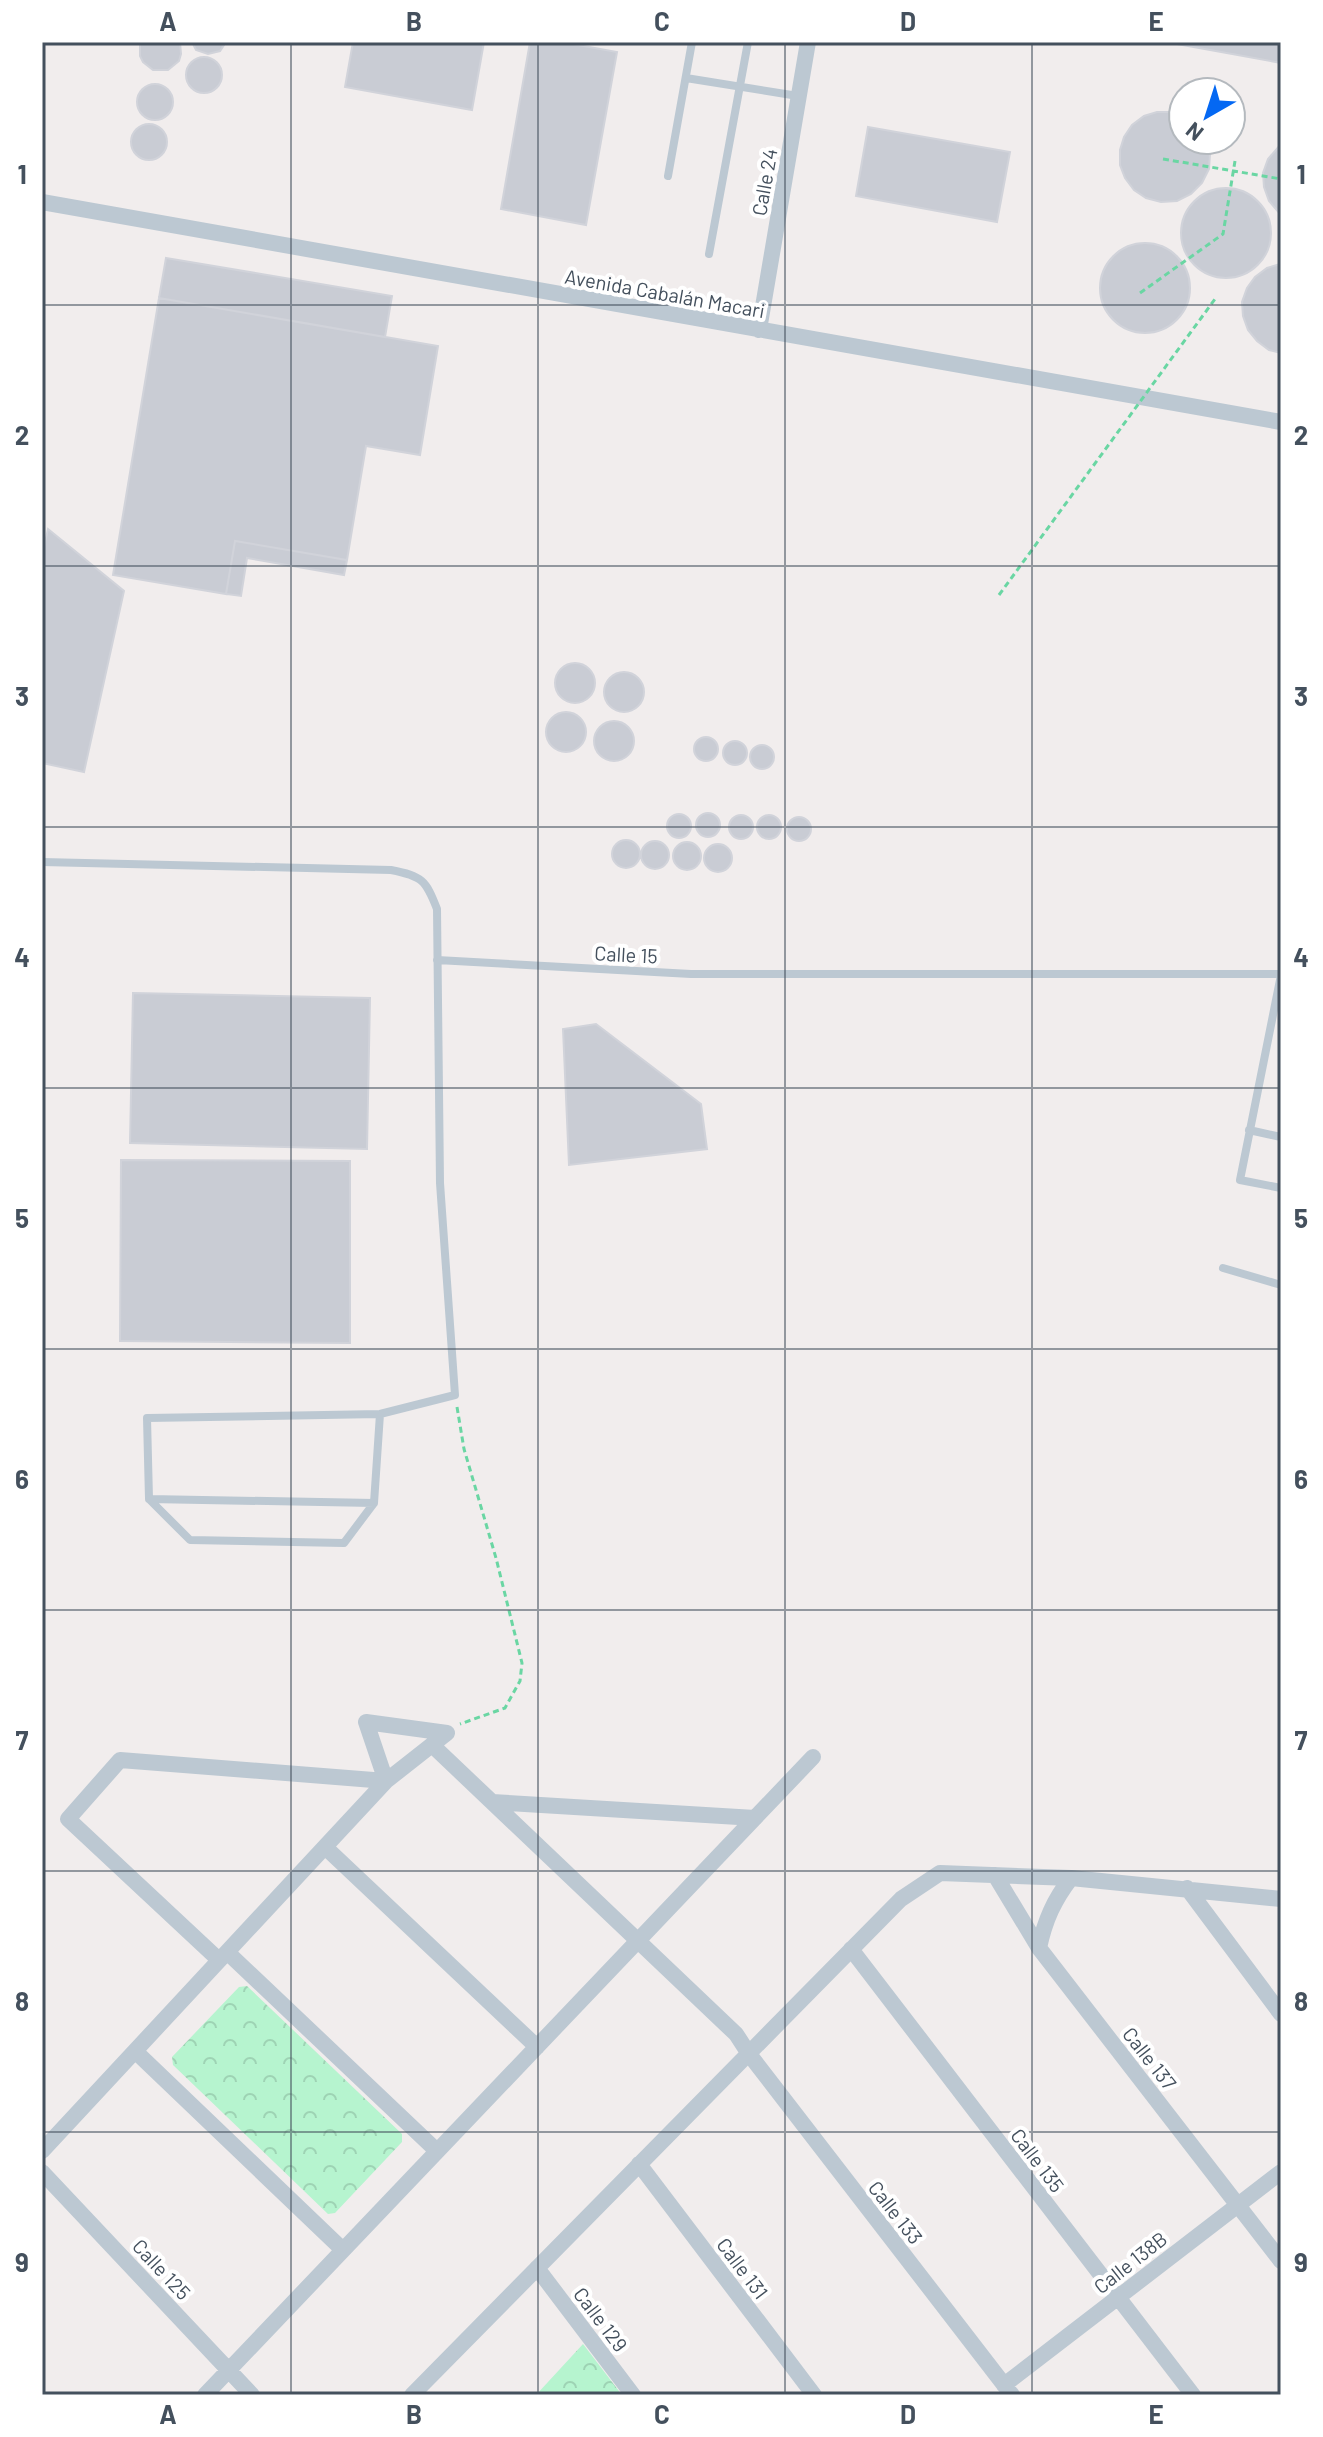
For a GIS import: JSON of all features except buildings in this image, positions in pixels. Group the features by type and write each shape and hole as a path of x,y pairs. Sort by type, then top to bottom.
{"street":[{"name":"Calle 24","path":"759,330 808,42"},
{"name":"Avenida Cabalán Macari","path":"42,202 1281,422"},
{"path":"386,1781 366,1722 447,1733"},
{"path":"42,2151 386,1781 447,1733"},
{"name":"Calle 133","path":"432,1745 736,2034 1008,2390"},
{"path":"205,2395 813,1757"},
{"path":"386,1781 120,1760 68,1819 437,2151"},
{"path":"492,1802 755,1818"},
{"path":"325,1847 537,2047"},
{"path":"412,2395 901,1899 940,1873 1071,1878 1281,1899"},
{"name":"Calle 137","path":"995,1875 1039,1948 1281,2261"},
{"path":"1039,1948 1044,1922 1055,1899 1071,1878"},
{"path":"1187,1888 1281,2014"},
{"name":"Calle 135","path":"851,1949 1193,2395"},
{"path":"135,2051 343,2250"},
{"name":"Calle 131","path":"639,2164 814,2395"},
{"name":"Calle 125","path":"42,2172 252,2395"},
{"name":"Calle 138B","path":"1008,2390 1118,2297 1281,2172"},
{"name":"Calle 129","path":"537,2268 633,2395"}],"lane":[{"path":"668,176 692,42"},
{"path":"709,254 748,42"},
{"path":"686,78 799,96"},
{"path":"42,862 391,870 415,874 429,886 437,909 440,1183 455,1395 380,1414 147,1418 149,1499 190,1540 344,1543 374,1503 380,1414"},
{"name":"Calle 15","path":"437,960 691,974 1281,975"},
{"path":"1281,975 1240,1180 1281,1188"},
{"path":"1249,1130 1281,1137"},
{"path":"1223,1268 1281,1285"},
{"path":"149,1499 374,1503"}],"path":[{"path":"1163,159 1281,179"},
{"path":"1140,293 1223,234 1235,161"},
{"path":"999,595 1215,299"},
{"path":"447,1733 475,1717 505,1708 520,1681 522,1663 464,1449 455,1395"}],"green space":[{"path":"247,1986 402,2134 402,2142 335,2213 328,2214 173,2065 172,2057 239,1987"},
{"path":"583,2344 622,2395 536,2395"}]}
